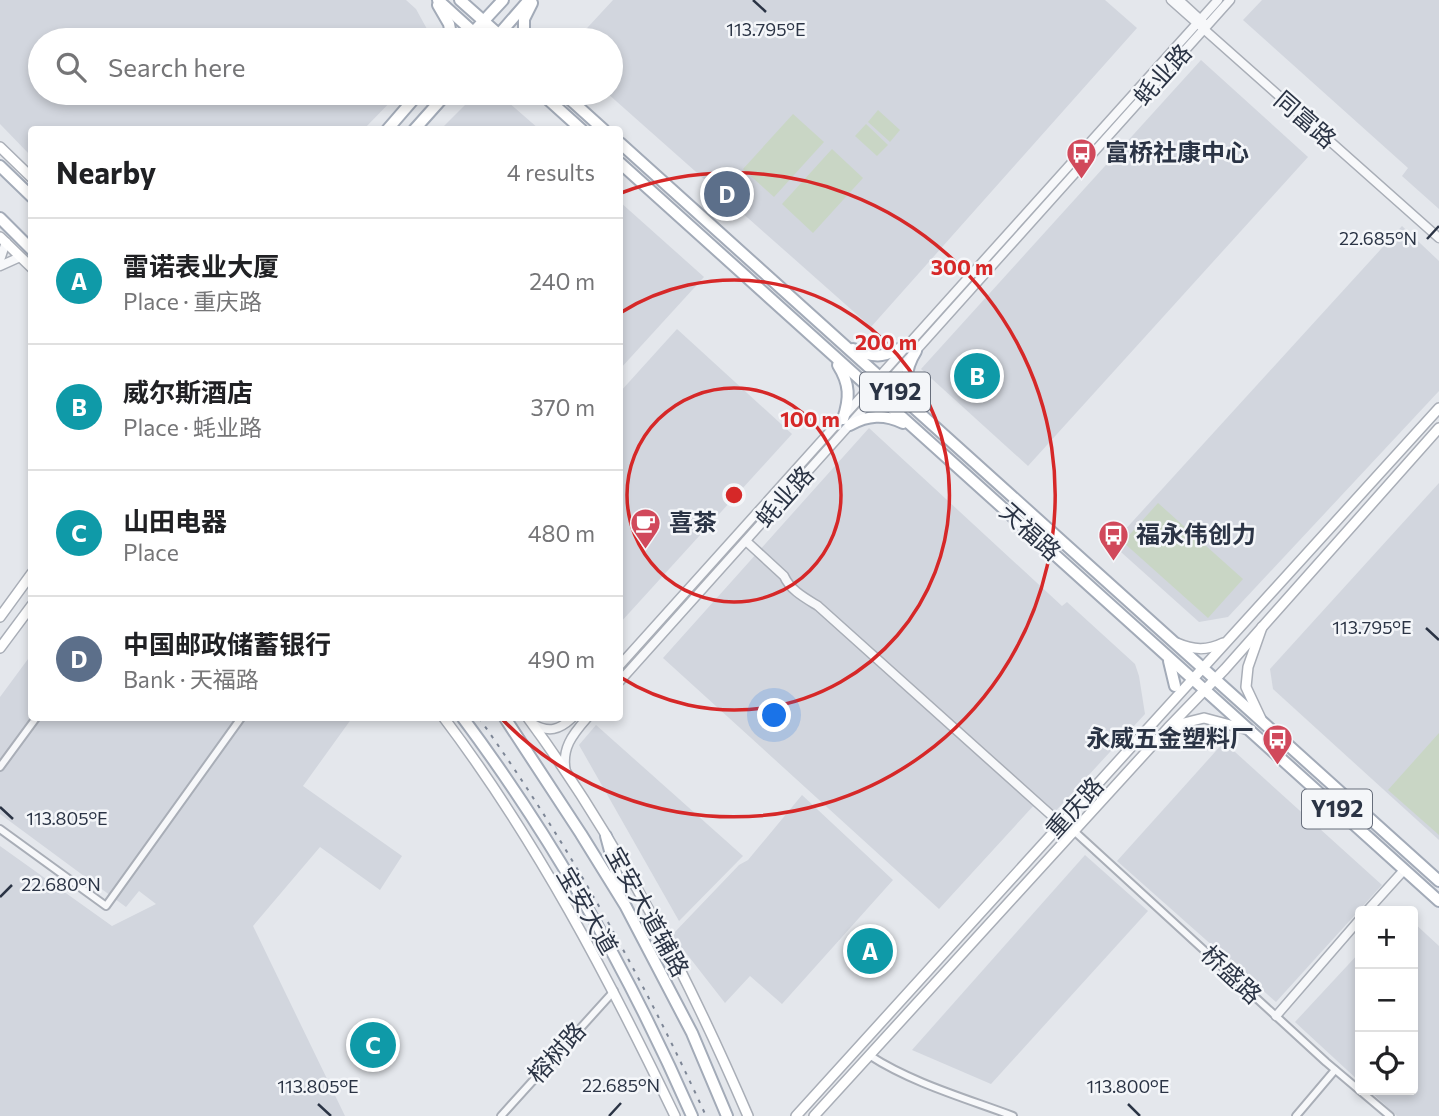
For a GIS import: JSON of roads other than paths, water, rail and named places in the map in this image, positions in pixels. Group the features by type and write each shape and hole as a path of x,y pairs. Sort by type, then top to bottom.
{"main road":[{"path":"436,0 464,28"},
{"path":"436,0 450,28"},
{"path":"460,0 490,28"},
{"path":"480,28 503,0"},
{"path":"508,28 532,0"},
{"path":"524,28 524,19 532,0"},
{"path":"390,126 409,105"},
{"path":"418,126 436,105"},
{"path":"554,105 578,126"},
{"path":"576,105 600,126"},
{"name":"天福路","path":"623,146 1439,881"},
{"path":"0,147 28,174"},
{"path":"0,166 28,193"},
{"name":"天福路","path":"623,166 1439,901"},
{"path":"0,218 28,246"},
{"path":"3,240 28,264"},
{"path":"837,340 864,354 877,357 913,347"},
{"path":"913,347 907,367 907,384 914,401 932,425"},
{"path":"826,349 846,377 849,393 846,422 883,416 902,422 924,437"},
{"name":"重庆路","path":"796,1116 1439,408"},
{"name":"重庆路","path":"814,1116 1215,679 1439,428"},
{"path":"0,617 28,578"},
{"path":"0,648 28,610"},
{"path":"1263,625 1248,667 1246,687 1264,724"},
{"name":"Y192","path":"1172,640 1188,647 1209,649 1229,640"},
{"path":"1161,714 1173,695 1175,686 1172,670 1163,653"},
{"path":"1154,743 1184,723 1204,718 1250,730"},
{"path":"446,721 533,850 591,947 675,1116"},
{"name":"宝安大道","path":"465,721 578,893 628,986 692,1116"},
{"name":"宝安大道","path":"507,721 625,905 692,1033 727,1116"},
{"name":"宝安大道辅路","path":"530,721 606,836 677,962 748,1116"},
{"path":"606,836 625,905"},
{"path":"820,1089 830,1098"}],"street":[{"name":"同富路","path":"1171,0 1439,232"},
{"name":"同富路","path":"1179,0 1202,25 1439,238"},
{"name":"蚝业路","path":"1202,25 1218,0"},
{"name":"蚝业路","path":"623,678 746,541 873,391 1202,25 1230,0"},
{"path":"0,260 3,240"},
{"path":"0,266 20,257"},
{"name":"蚝业路","path":"623,662 846,422"},
{"path":"746,541 784,576 787,583 800,595 818,606 1061,824"},
{"path":"0,767 34,721"},
{"path":"0,829 106,906 239,721"},
{"path":"530,721 546,730 554,730 568,721"},
{"path":"567,775 564,758 566,748 574,732 584,721"},
{"name":"桥盛路","path":"1074,831 1335,1070 1390,1116"},
{"path":"1372,906 1404,870"},
{"path":"1276,1016 1355,925"},
{"name":"榕树路","path":"501,1116 614,991"},
{"path":"869,1055 886,1066 919,1080 1013,1116"},
{"path":"1296,1116 1335,1070"}],"railway":[{"path":"481,721 543,813 602,911 656,1012 706,1116"}],"place":[{"name":"富桥社康中心","path":"1082,180"},
{"name":"中国邮政储蓄银行","path":"727,194"},
{"name":"威尔斯酒店","path":"977,376"},
{"name":"喜茶","path":"646,550"},
{"name":"福永伟创力","path":"1113,562"},
{"name":"永威五金塑料厂","path":"1277,766"},
{"name":"雷诺表业大厦","path":"870,951"},
{"name":"山田电器","path":"373,1045"}]}
